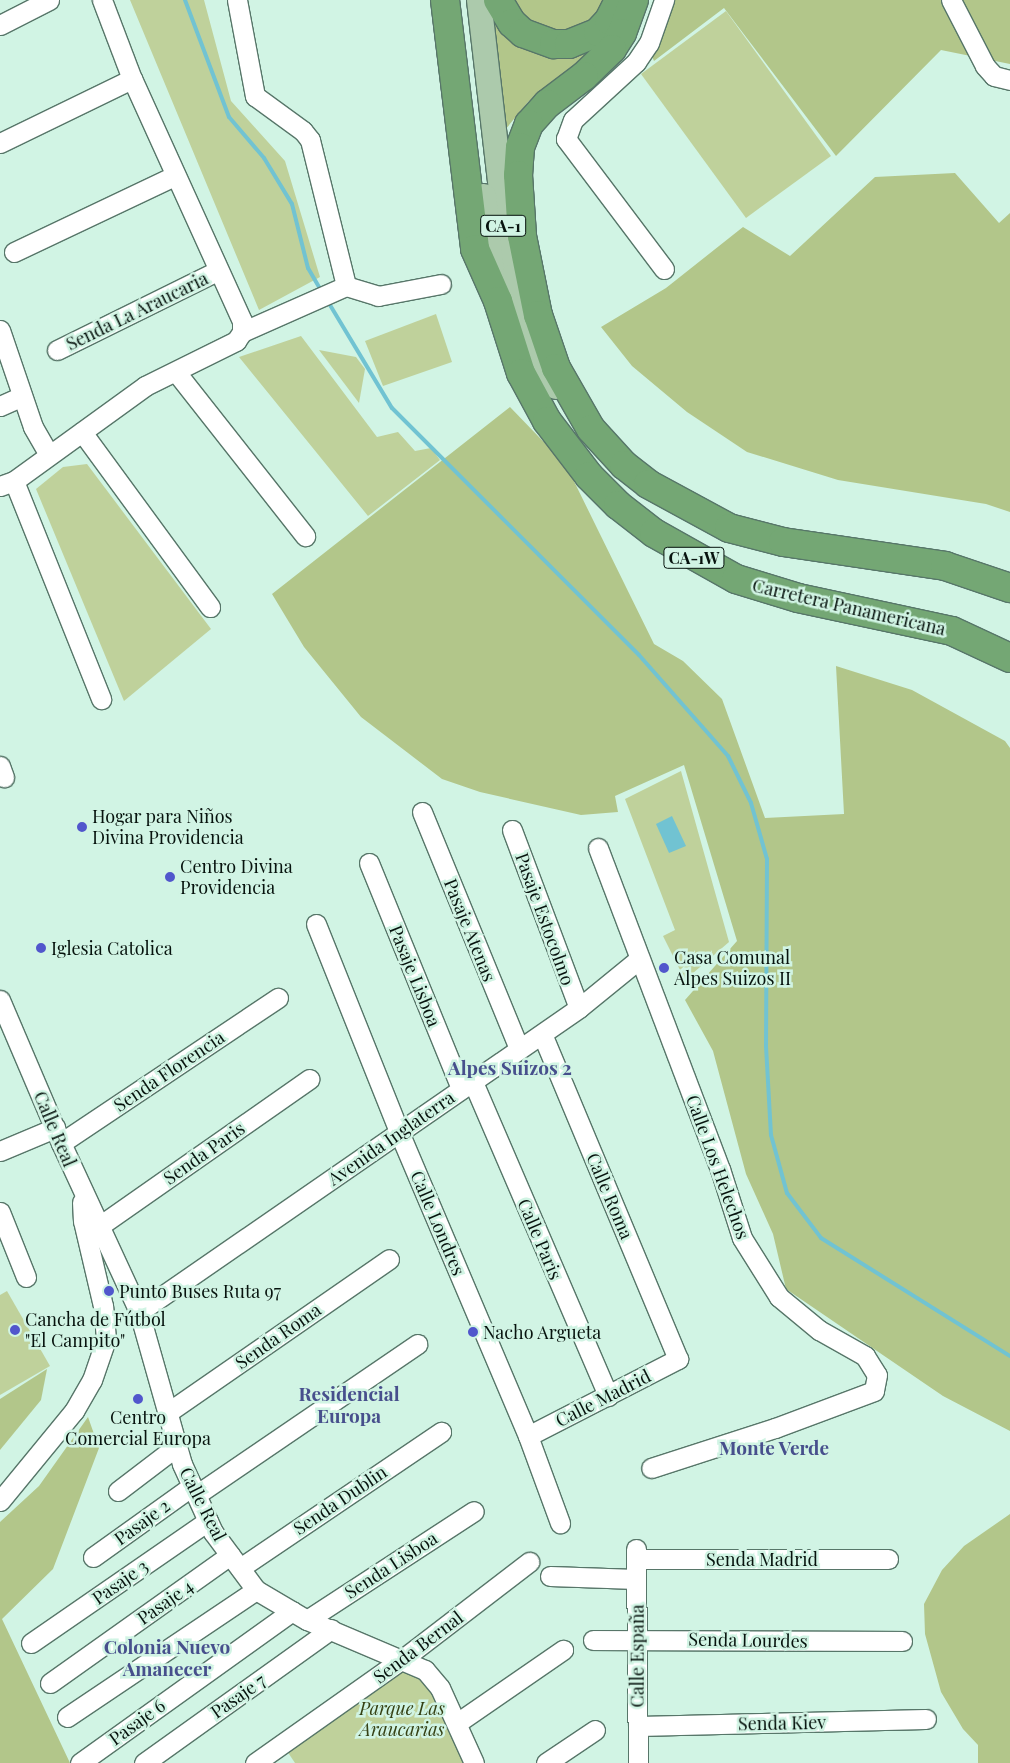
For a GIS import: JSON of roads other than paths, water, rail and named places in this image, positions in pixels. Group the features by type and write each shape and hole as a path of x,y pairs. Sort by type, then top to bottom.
{"highway":[{"path":"445,0 475,249 498,301"},
{"path":"498,0 512,23 522,33 554,44 569,44 598,32 609,20 619,0"},
{"path":"591,429 556,368 538,315 522,236 518,175 520,148 528,124 547,104 584,76 612,49 622,33 634,0"},
{"name":"Carretera Panamericana","path":"498,301 521,373 563,444 611,499 654,533 714,569 761,588 931,625 982,642 1010,658"},
{"name":"CA-1W","path":"591,429 624,465 648,484 729,528 783,542 945,566 1010,588"}],"main road":[{"name":"Carretera Panamericana","path":"463,0 490,267 498,301"},
{"name":"CA-1","path":"479,0 504,229 517,304 541,365 591,429"}],"street":[{"path":"0,25 49,0"},
{"path":"102,0 132,79 174,176 242,321 242,332"},
{"path":"237,0 255,96 303,131 310,140 346,286"},
{"path":"664,0 649,43 636,62 573,120 566,139 664,269"},
{"path":"951,0 985,66 994,76 1010,80"},
{"path":"0,143 132,79"},
{"path":"14,252 174,176"},
{"name":"Senda La Araucaria","path":"57,350 217,271"},
{"path":"101,699 7,484 145,386 236,341 242,332 346,286 378,296 441,284"},
{"path":"0,330 33,427 49,455"},
{"path":"176,372 305,536"},
{"path":"0,406 22,396"},
{"path":"82,432 210,607"},
{"name":"Pasaje Atenas","path":"422,812 519,1049"},
{"name":"Pasaje Estocolmo","path":"512,830 579,1008"},
{"path":"598,848 639,959"},
{"name":"Pasaje Lisboa","path":"369,863 467,1085"},
{"name":"Calle Londres","path":"316,924 399,1132 528,1436 560,1523"},
{"name":"Avenida Inglaterra","path":"139,1312 579,1008 639,959"},
{"name":"Calle Los Helechos","path":"639,959 720,1169 742,1238 779,1297 818,1330 865,1356 877,1375 874,1391 775,1428 651,1468"},
{"name":"Senda Florencia","path":"0,1151 58,1136 278,998"},
{"name":"Calle Real","path":"0,1000 98,1227 139,1312 177,1446 208,1521 256,1590 299,1615 404,1658 425,1670 440,1688 474,1763"},
{"name":"Calle Roma","path":"542,1034 678,1359"},
{"name":"Senda Paris","path":"98,1227 309,1078"},
{"name":"Calle Paris","path":"467,1085 608,1396"},
{"path":"0,1501 74,1411 92,1380 106,1339 103,1306 83,1221 81,1188"},
{"path":"0,1212 26,1276"},
{"name":"Senda Roma","path":"167,1413 389,1260"},
{"name":"Pasaje 2","path":"93,1557 417,1344"},
{"name":"Calle Madrid","path":"528,1436 678,1359"},
{"name":"Senda Dublin","path":"235,1562 441,1432"},
{"path":"118,1491 177,1446"},
{"name":"Senda Lisboa","path":"299,1615 474,1511"},
{"name":"Pasaje 3","path":"31,1643 208,1521"},
{"name":"Senda Madrid","path":"636,1554 888,1559"},
{"name":"Calle España","path":"636,1554 638,1763"},
{"name":"Pasaje 4","path":"50,1683 235,1562"},
{"name":"Senda Bernal","path":"255,1763 404,1658 529,1562"},
{"path":"550,1576 636,1579"},
{"path":"67,1717 256,1590"},
{"name":"Pasaje 6","path":"80,1763 299,1615"},
{"name":"Pasaje 7","path":"144,1763 332,1629"},
{"name":"Senda Lourdes","path":"593,1640 902,1641"},
{"path":"457,1723 563,1650"},
{"name":"Senda Kiev","path":"638,1726 926,1719"},
{"path":"546,1763 595,1730"}],"water":[{"path":"672,816 686,846 669,853 656,824"}],"waterway":[{"path":"185,0 229,117 264,158 292,204 308,268 319,287"},
{"path":"330,305 392,408 639,655 728,756 751,803 767,859 766,1046 771,1135 787,1193 821,1238 1010,1356"}],"place":[{"name":"Hogar para Niños Divina Providencia","path":"82,827"},
{"name":"Centro Divina Providencia","path":"170,877"},
{"name":"Iglesia Catolica","path":"41,948"},
{"name":"Casa Comunal Alpes Suizos II","path":"664,968"},
{"name":"Punto Buses Ruta 97","path":"109,1291"},
{"name":"Cancha de Fútbol \"El Campito\"","path":"15,1330"},
{"name":"Nacho Argueta","path":"473,1332"},
{"name":"Centro Comercial Europa","path":"138,1399"}],"district":[{"name":"Alpes Suizos 2","path":"510,1068"},
{"name":"Residencial Europa","path":"349,1405"},
{"name":"Monte Verde","path":"774,1448"},
{"name":"Colonia Nuevo Amanecer","path":"167,1658"}],"park label":[{"name":"Parque Las Araucarias","path":"402,1719"}]}
